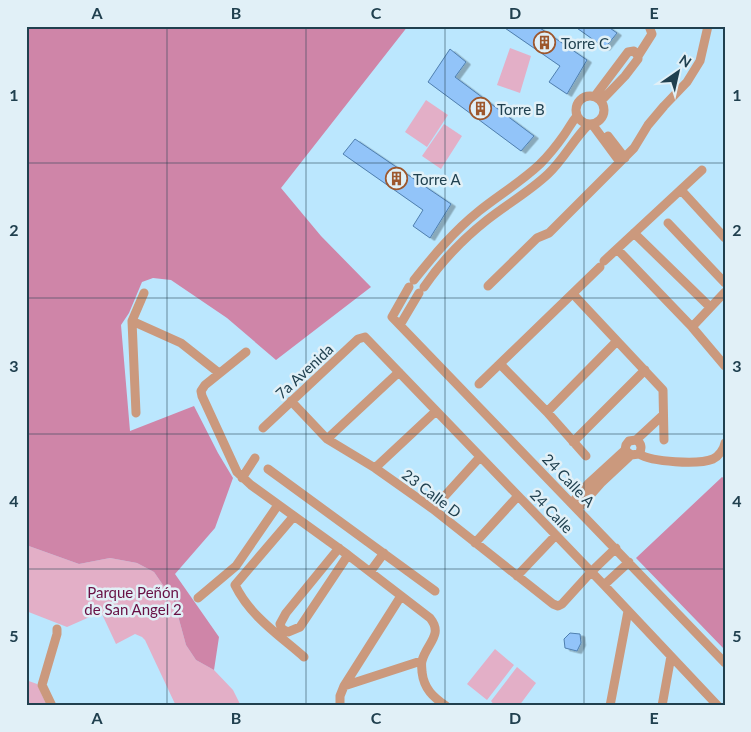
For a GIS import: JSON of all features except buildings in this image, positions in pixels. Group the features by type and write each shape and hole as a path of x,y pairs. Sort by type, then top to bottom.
{"street":[{"path":"594,122 582,122 577,116 575,109 578,102 587,96 598,98 625,76 638,59 652,34 650,26"},
{"path":"488,286 537,238 549,233 634,148 648,125 692,76 702,54 708,26"},
{"path":"400,325 421,290 449,255 481,225 548,175 577,136 604,111 598,98"},
{"path":"449,255 440,247 474,216 539,165 558,143 569,124 577,116"},
{"path":"594,122 623,160"},
{"path":"479,384 617,249 702,170"},
{"path":"681,190 725,238"},
{"path":"668,223 725,283"},
{"path":"634,233 710,307"},
{"name":"24 Calle A","path":"440,247 412,284 392,317 725,663"},
{"path":"617,249 692,327 725,366"},
{"path":"692,327 725,292"},
{"path":"136,413 132,321 144,293"},
{"path":"573,294 663,390 664,440"},
{"path":"132,321 181,343 219,373"},
{"name":"24 Calle","path":"364,336 556,534 718,706"},
{"name":"7a Avenida","path":"263,428 358,339 364,336"},
{"path":"547,412 617,341"},
{"path":"246,352 205,385 201,391 233,464 242,478 339,548 430,618 435,624 436,630 421,661 423,680 428,690 446,706"},
{"path":"500,364 547,412 586,456"},
{"path":"573,442 645,370"},
{"path":"327,439 399,372"},
{"name":"23 Calle D","path":"291,401 327,439 375,468 433,509 553,604 558,606 562,604 592,572"},
{"path":"375,468 436,411"},
{"path":"663,415 636,440 629,441 626,445 632,453 670,462 700,461 712,459 724,447 725,443"},
{"path":"575,506 641,446 636,440"},
{"path":"433,509 480,457"},
{"path":"242,478 255,458"},
{"path":"268,469 435,591"},
{"path":"475,543 518,496"},
{"path":"198,598 236,566 278,505"},
{"path":"294,516 235,585 248,606 262,622 304,657"},
{"path":"517,576 556,534"},
{"path":"339,548 286,613 280,624 282,629 288,632 300,627 348,555"},
{"path":"592,572 616,548"},
{"path":"370,572 384,554"},
{"path":"604,585 629,562"},
{"path":"340,706 340,696 344,686 401,596"},
{"path":"610,706 628,611"},
{"path":"52,706 42,685 58,634 57,629"},
{"path":"662,706 671,656"},
{"path":"344,686 421,661"}],"green space":[{"path":"510,48 531,56 520,93 497,85"},
{"path":"426,100 448,115 427,147 405,132"},
{"path":"444,124 462,136 441,169 422,156"},
{"name":"Parque Peñón de San Angel 2","path":"26,545 79,564 110,558 137,563 154,572 174,601 186,645 196,660 214,670 233,690 241,706 176,706 145,640 135,634 116,644 101,612 67,627 26,611"},
{"path":"495,649 514,665 487,700 467,684"},
{"path":"517,667 536,683 519,706 495,706 491,701"},
{"path":"26,680 37,684 47,706 26,706"}],"shaded area":[{"path":"26,26 408,26 281,188 321,236 371,287 276,360 227,318 171,280 153,278 142,282 129,313 121,325 130,431 194,406 233,478 215,528 175,574 219,637 214,670 196,660 186,645 174,601 154,572 137,563 110,558 79,564 26,545"},
{"path":"722,477 725,479 725,650 636,558"}],"place":[{"name":"Torre C","path":"545,43"},
{"name":"Torre B","path":"481,109"},
{"name":"Torre A","path":"397,179"}]}
